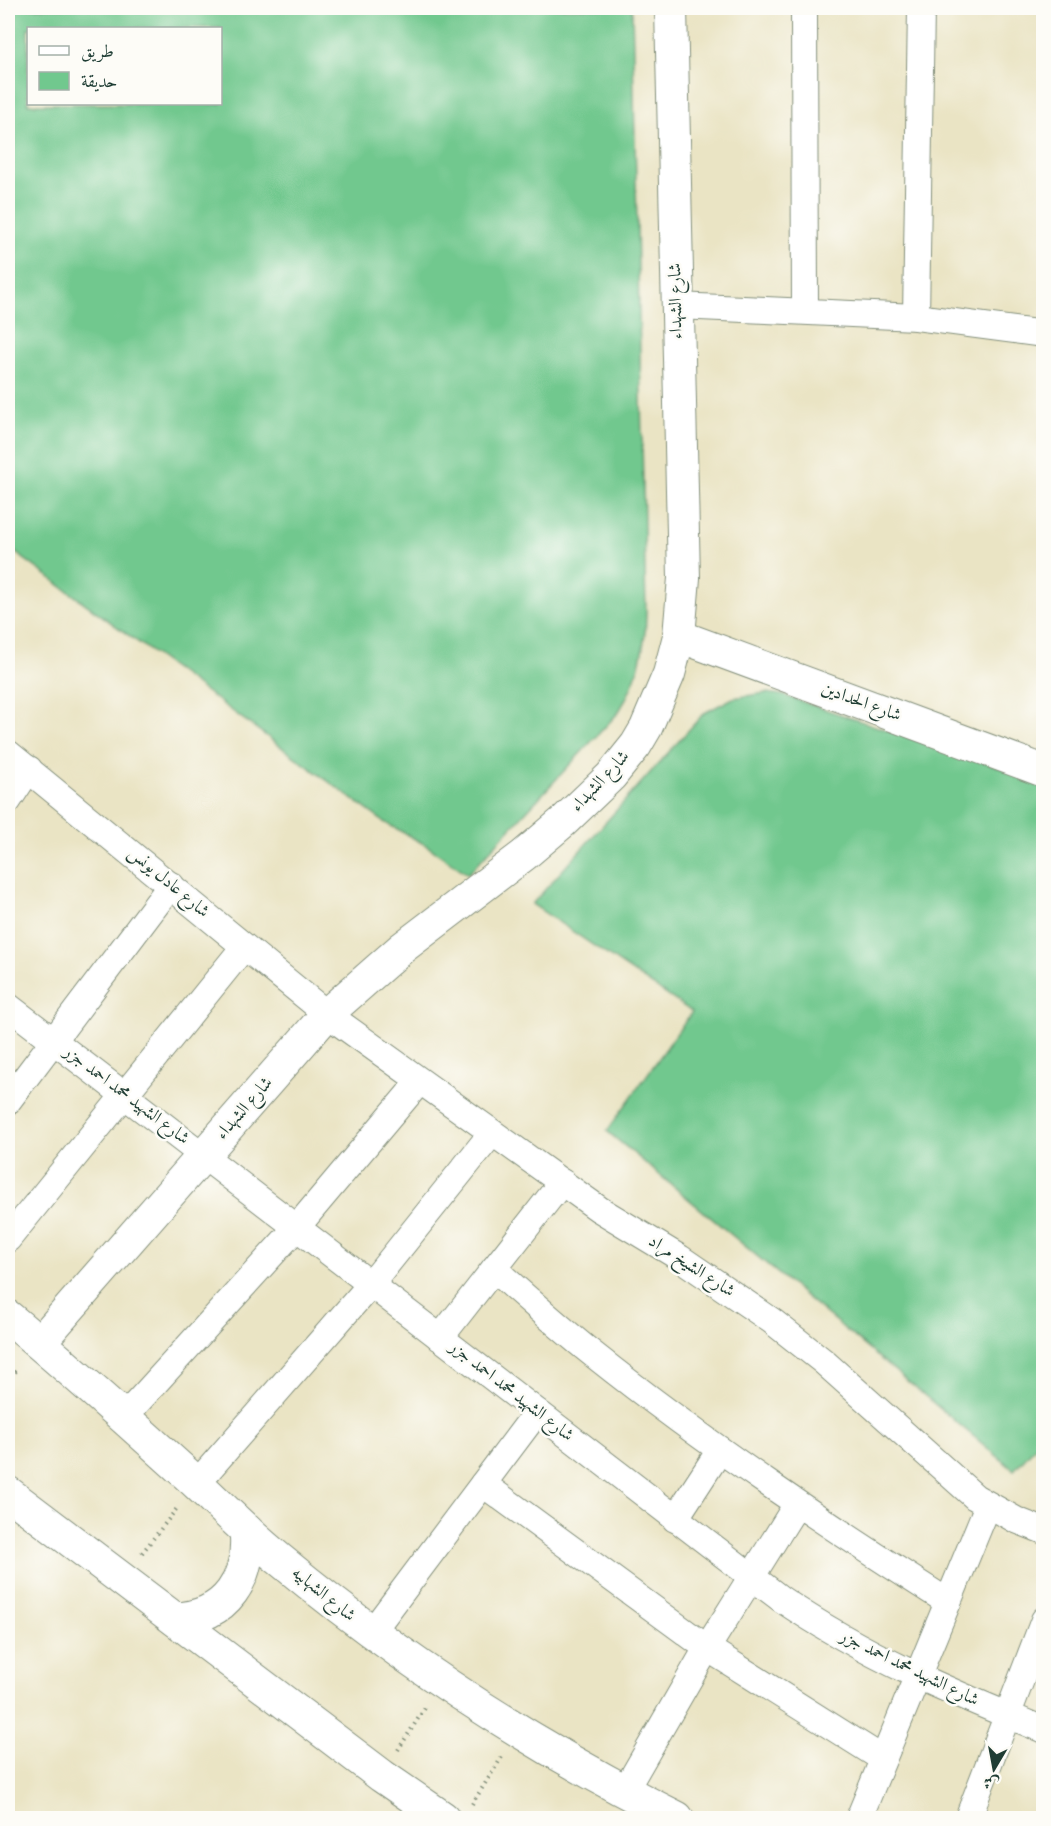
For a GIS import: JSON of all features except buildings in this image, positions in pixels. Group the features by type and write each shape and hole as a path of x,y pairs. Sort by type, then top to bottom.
{"highway":[{"name":"شارع الشهابيه","path":"8,1317 124,1417 276,1557 371,1633 441,1682 519,1731 624,1792 677,1818"},
{"path":"8,1493 382,1776 456,1814"},
{"path":"175,1619 202,1614 218,1605 232,1592 244,1567 247,1549 246,1530"}],"street":[{"name":"شارع الشهداء","path":"39,1343 327,1014 409,942 524,855 584,804 636,745 655,711 669,674 679,636 684,578 671,8"},
{"path":"804,8 805,312"},
{"path":"916,317 921,8"},
{"path":"677,306 916,317 1044,334"},
{"name":"شارع الحدادين","path":"679,636 1044,771"},
{"name":"شارع عادل يونس","path":"8,753 327,1014"},
{"path":"8,801 29,769"},
{"path":"8,1101 171,885"},
{"path":"8,1239 244,946"},
{"name":"شارع الشهيد محمد احمد جزر","path":"8,1006 751,1577 834,1633 917,1677 1044,1730"},
{"name":"شارع الشيخ مراد","path":"327,1014 419,1082 600,1209 699,1270 772,1321 824,1362 951,1477 988,1505 1016,1520 1044,1531"},
{"path":"124,1417 297,1227 419,1082"},
{"path":"196,1484 370,1284 492,1133"},
{"path":"440,1338 562,1182"},
{"path":"494,1269 592,1354 720,1450 797,1504 948,1602"},
{"path":"371,1633 537,1412"},
{"path":"675,1519 720,1450"},
{"path":"483,1484 707,1648 883,1759"},
{"path":"624,1792 707,1648 797,1504"},
{"path":"859,1818 988,1505"},
{"path":"968,1818 1044,1620"}],"path":[{"path":"121,1579 196,1484"},
{"path":"382,1776 441,1682"},
{"path":"456,1814 519,1731"}],"green space":[{"path":"8,8 632,8 646,612 640,664 631,689 618,713 468,874 424,844 384,822 8,547"},
{"path":"766,693 782,695 1043,782 1044,1437 1014,1470 607,1131 692,1012 532,904 704,713 733,698"}]}
